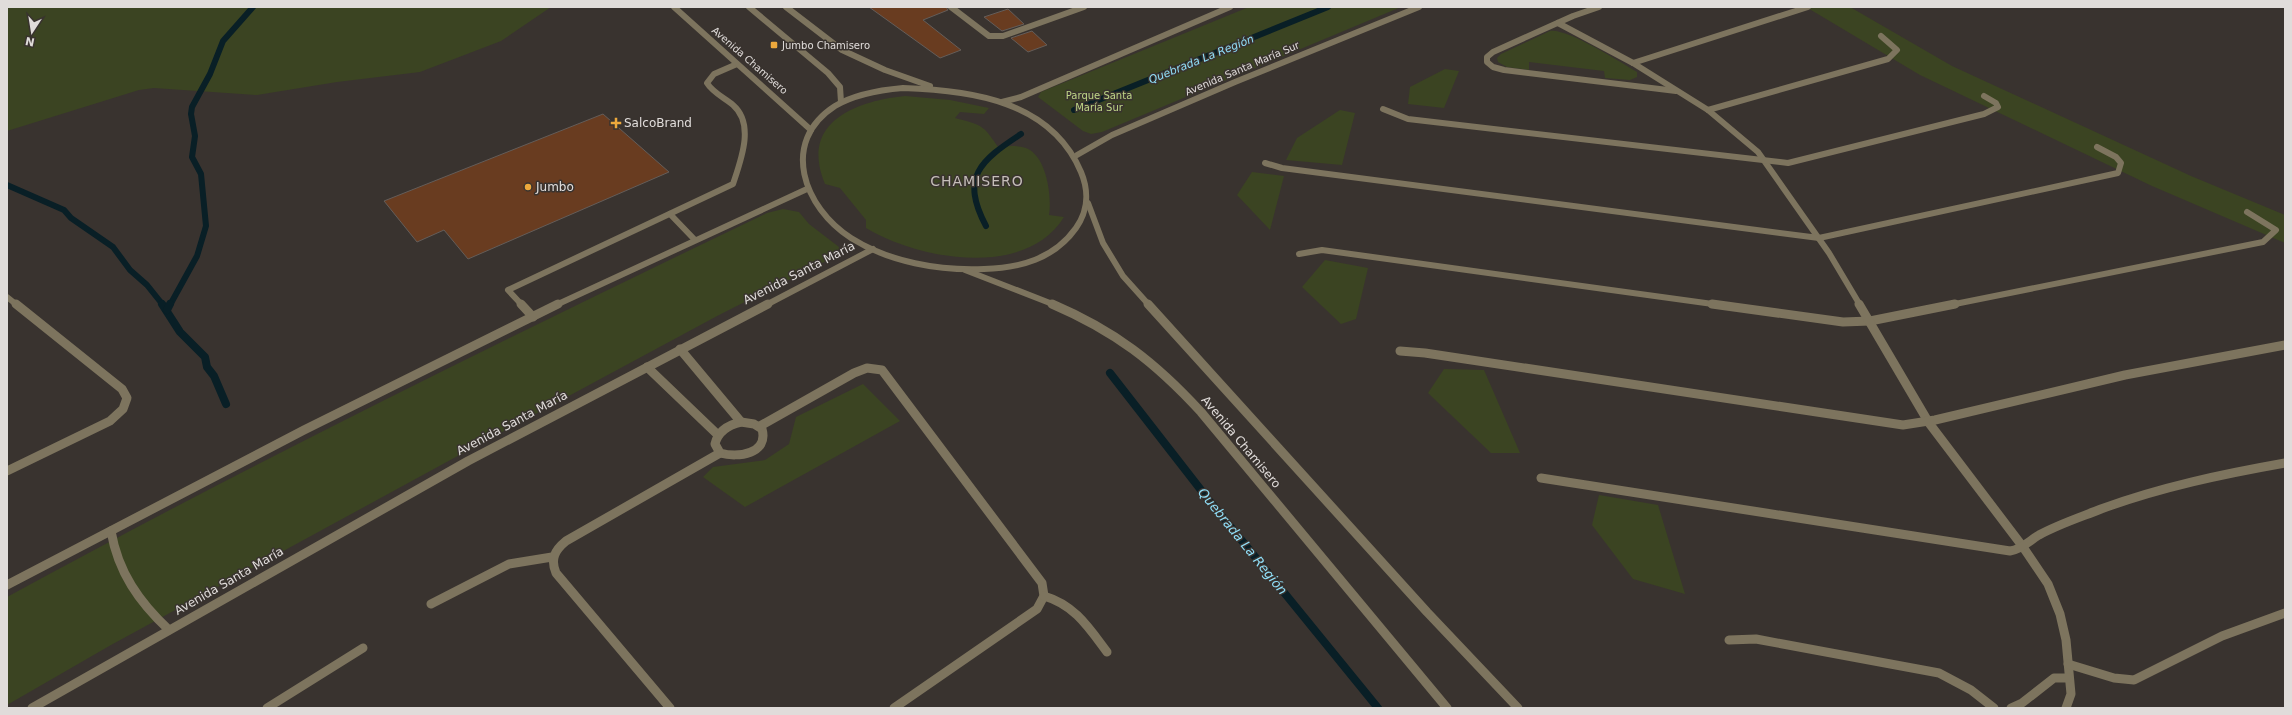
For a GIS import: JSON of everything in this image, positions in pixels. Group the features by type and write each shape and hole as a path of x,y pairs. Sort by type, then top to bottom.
{"street":[{"name":"Avenida Chamisero","path":"674,7 811,130"},
{"path":"749,7 828,73 840,87 841,102"},
{"path":"786,7 842,50 885,70 940,90"},
{"path":"951,7 989,36 996,37 1003,36 1084,7"},
{"path":"1002,102 1021,97 1230,7"},
{"name":"Avenida Santa María Sur","path":"1076,155 1095,144 1203,96 1320,46 1419,7"},
{"path":"1599,7 1558,23 1493,52 1487,57 1487,62 1501,70 1679,91"},
{"path":"1633,63 1808,7"},
{"path":"1558,23 1633,63 1708,110 1746,141 1767,162 1819,238 1870,321 1929,423 2023,547 2048,584 2060,614 2066,640 2068,678 2071,694 2066,708"},
{"path":"1708,110 1888,59 1897,50 1880,36"},
{"path":"533,317 508,290 733,184 746,130 744,117 710,88 707,83 714,74 737,64"},
{"path":"1076,155 1059,136 1042,122 1002,102 980,96 940,90 888,90 865,94 841,102 825,114 811,130 805,144 802,163 807,190 821,211 851,238 873,250 909,260 959,268 1011,267 1043,257 1065,241 1074,231 1081,222 1088,203"},
{"path":"1383,109 1408,119 1767,162 1788,163 1984,114 1998,107 1996,103 1984,96"},
{"path":"1265,163 1282,168 1819,238 2118,173 2121,163 2116,157 2097,147"},
{"name":"Avenida Chamisero","path":"1076,155 1086,186 1088,203 1102,243 1123,276 1428,612 1518,708"},
{"path":"7,585 328,418 694,239 807,190"},
{"path":"1299,254 1322,250 1843,322 1870,321 2263,242 2276,230 2247,212"},
{"path":"670,214 694,239"},
{"name":"Avenida Santa María","path":"32,708 377,511 680,349 873,250"},
{"name":"Avenida Chamisero","path":"959,268 1058,306 1088,320 1121,340 1158,368 1201,412 1447,708"},
{"path":"7,297 122,389 127,398 123,409 110,421 7,471"},
{"path":"1400,351 1425,353 1903,425 1929,423 2027,396 2198,358 2285,345"},
{"path":"680,349 741,422"},
{"path":"647,367 718,434"},
{"path":"760,426 854,373 873,367 882,370 1042,583 1044,596 1042,604 1030,615 894,708"},
{"path":"741,422 755,423 760,426 764,436 760,446 754,451 740,457 732,457 720,453 715,444 718,434 728,426 741,422"},
{"path":"670,708 556,573 551,563 552,557 559,546 566,541 720,453"},
{"path":"1541,478 1598,485 2010,551 2023,547 2038,536 2084,516 2134,498 2188,483 2285,463"},
{"name":"Avenida Santa María","path":"111,531 113,551 132,590 150,614 169,630"},
{"path":"431,604 509,564 552,557"},
{"path":"1044,596 1064,602 1073,608 1107,652"},
{"path":"2068,664 2114,678 2134,680 2222,636 2285,613"},
{"path":"1729,640 1741,638 1756,639 1940,673 1971,690 1994,708"},
{"path":"267,708 363,648"},
{"path":"2011,708 2022,703 2054,678 2068,678"}],"green space":[{"path":"7,7 551,7 501,41 420,72 337,82 257,95 154,88 139,90 7,131"},
{"name":"Parque Santa María Sur","path":"1249,7 1401,7 1102,132 1091,134 1083,131 1038,97 1041,92"},
{"path":"1806,7 1850,7 1952,66 2191,176 2285,215 2285,243 2152,186 1920,75"},
{"path":"1550,31 1558,31 1581,40 1637,72 1637,77 1630,80 1605,78 1604,71 1529,62 1529,70 1507,67 1498,62 1497,58 1501,54"},
{"path":"1445,69 1459,71 1444,108 1408,104 1410,87"},
{"path":"905,96 950,100 989,108 984,114 960,112 955,118 981,126 998,147 1019,146 1026,148 1033,152 1039,159 1049,188 1049,215 1064,217 1047,237 1024,249 999,256 971,258 942,255 914,248 888,239 866,228 866,220 840,188 825,184 819,163 820,145 826,130 837,119 851,110 868,103"},
{"path":"1340,110 1355,113 1342,165 1286,160 1297,138"},
{"path":"1252,172 1284,176 1270,230 1237,195"},
{"path":"783,209 799,212 809,224 839,247 838,255 719,315 454,458 111,645 7,705 7,597 101,546 384,400 767,213"},
{"path":"1325,260 1368,268 1356,319 1341,324 1302,287"},
{"path":"1444,369 1484,370 1520,453 1491,453 1428,393"},
{"path":"863,384 900,421 745,507 703,477 713,467 765,460 789,444 796,417"},
{"path":"1599,495 1658,505 1685,594 1633,579 1592,525"}],"building":[{"path":"869,7 946,7 948,10 923,20 961,50 940,58"},
{"path":"1008,9 1024,24 1002,31 984,17"},
{"path":"1032,31 1047,45 1028,52 1011,38"},
{"name":"Jumbo","path":"603,114 669,172 468,259 444,230 417,242 384,201"}],"waterway":[{"path":"170,305 197,256 206,226 201,174 192,157 195,136 191,114 192,107 210,74 223,41 253,7"},
{"name":"Quebrada La Región","path":"1074,110 1328,7"},
{"name":"Quebrada La Región","path":"986,226 978,209 975,195 975,182 978,172 985,162 995,153 1021,134"},
{"path":"7,185 64,210 71,218 113,247 130,270 147,285 163,305"},
{"path":"162,304 180,332 205,357 207,367 214,376 226,404"},
{"path":"167,310 170,304"},
{"name":"Quebrada La Región","path":"1110,373 1208,499 1378,708"}],"place":[{"name":"Jumbo Chamisero","path":"774,45"},
{"name":"SalcoBrand","path":"616,123"},
{"name":"Jumbo","path":"528,187"}],"district":[{"name":"CHAMISERO","path":"977,181"}]}
